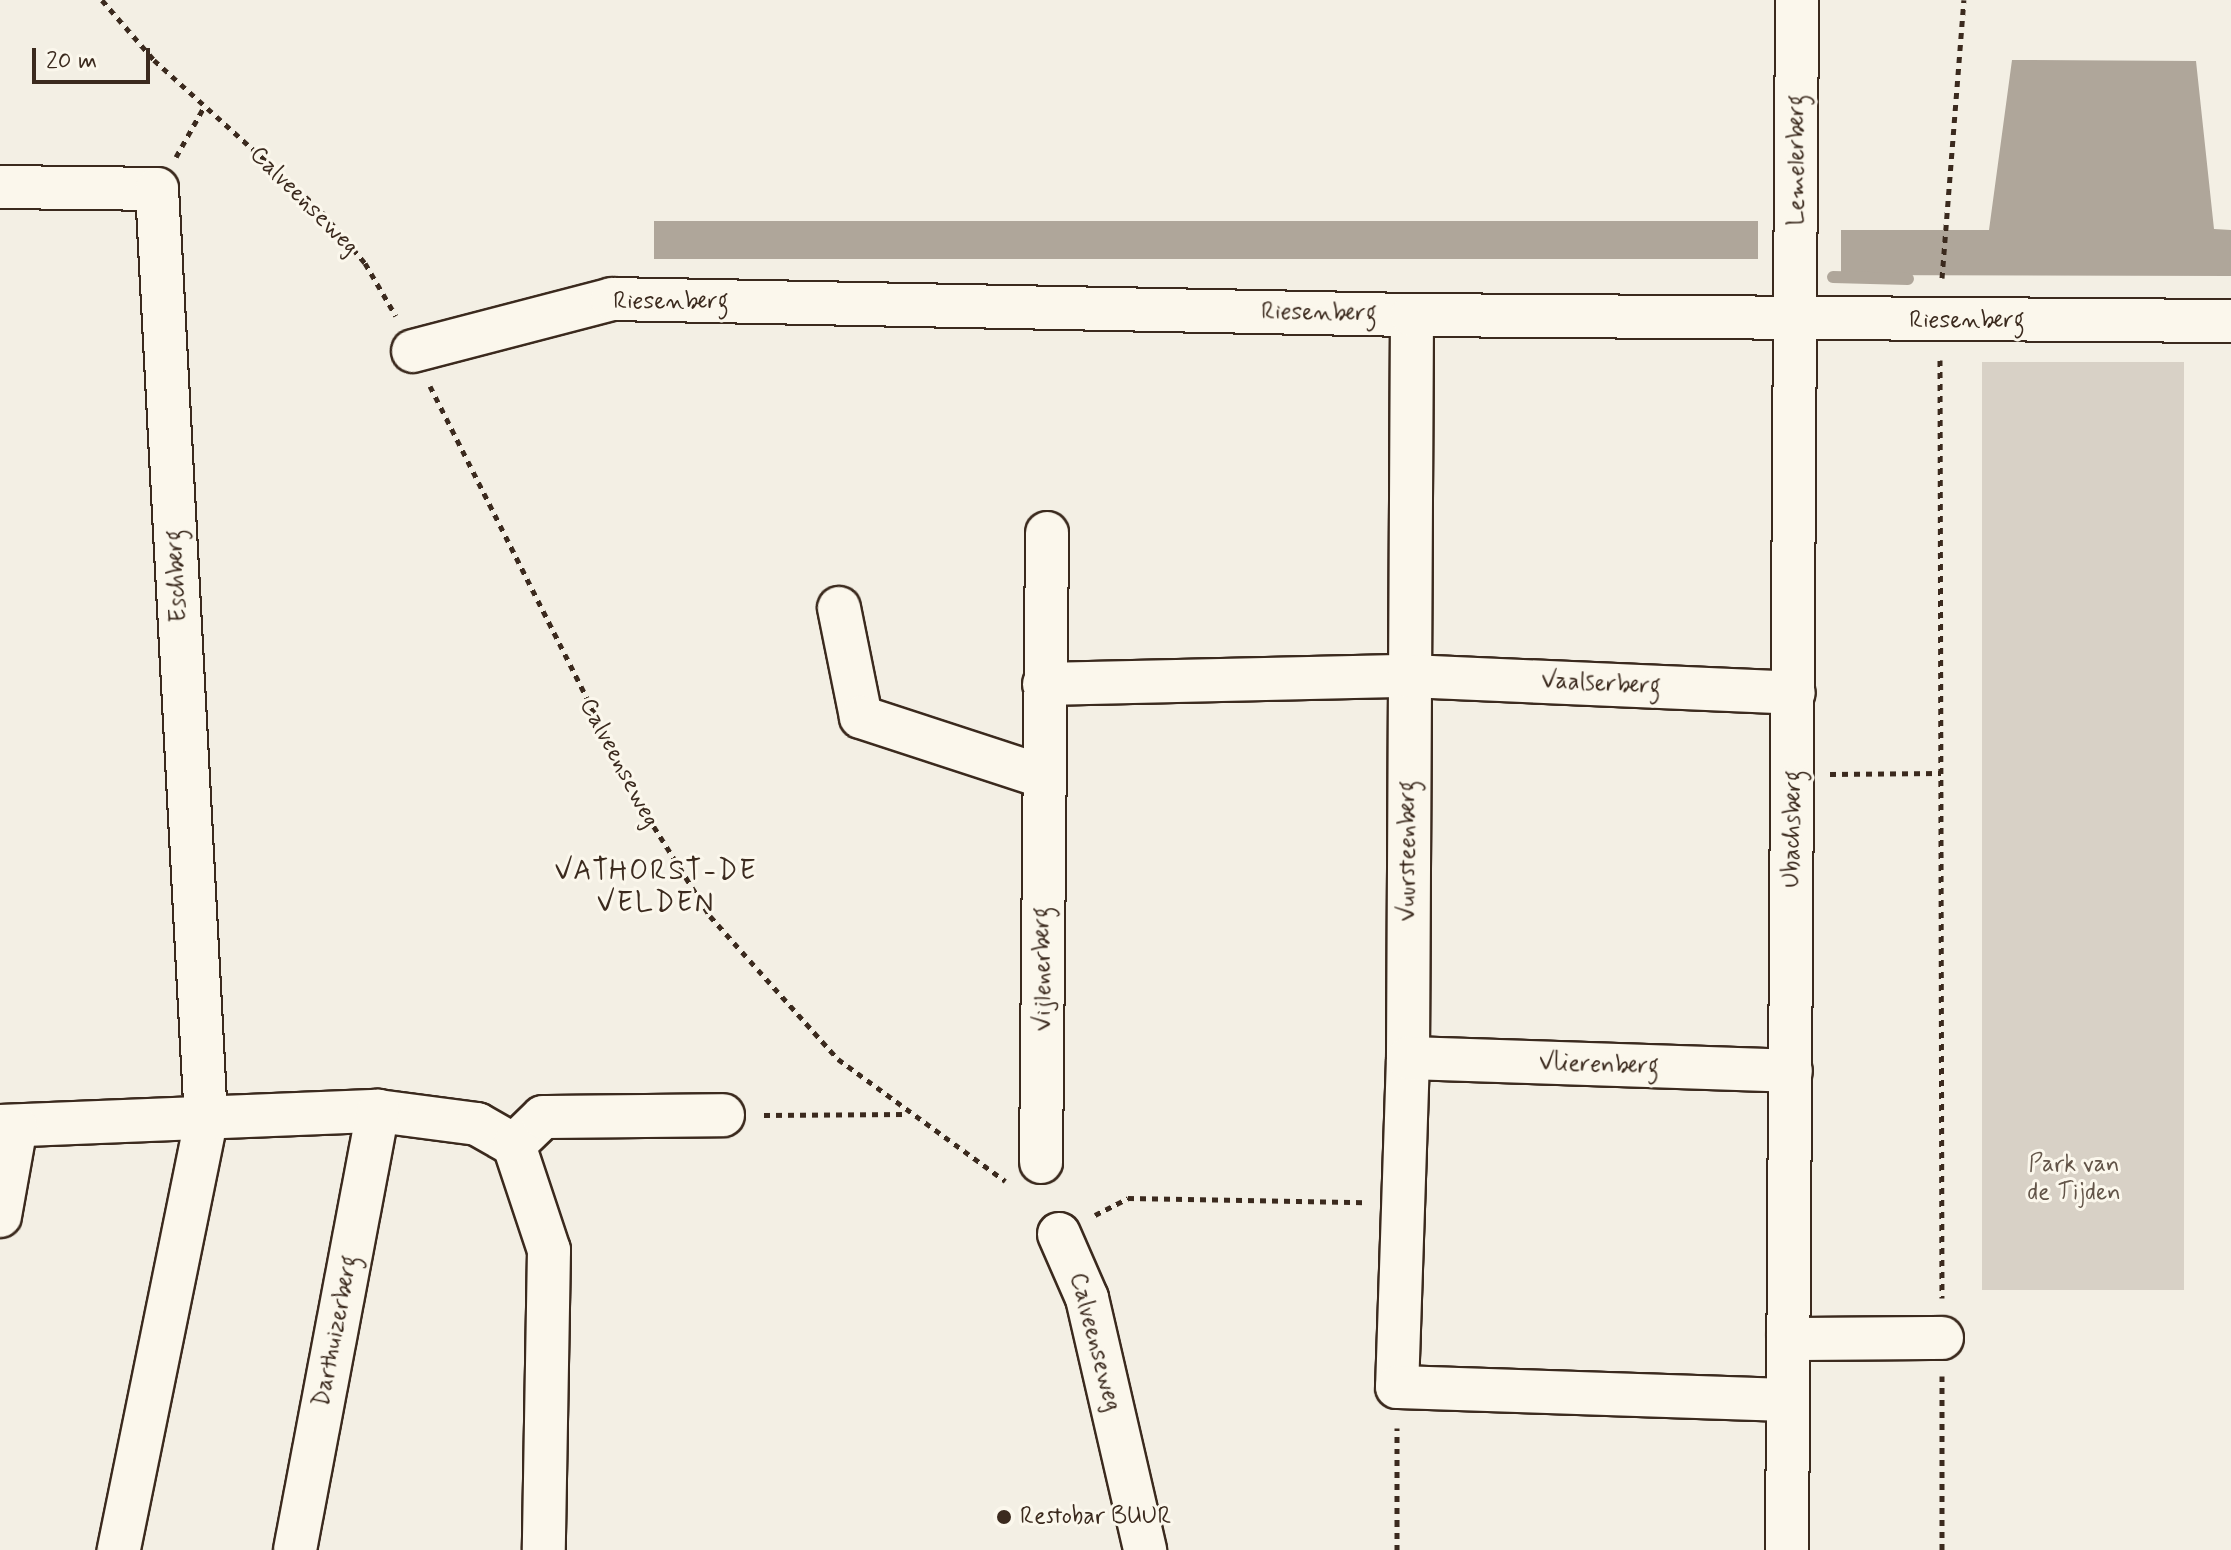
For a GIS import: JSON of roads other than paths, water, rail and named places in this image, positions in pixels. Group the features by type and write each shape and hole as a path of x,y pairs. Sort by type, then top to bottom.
{"street":[{"name":"Lemelerberg","path":"1797,0 1797,320"},
{"name":"Eschberg","path":"0,187 157,189 206,1121"},
{"name":"Riesenberg","path":"413,351 612,299 1412,315 2231,321"},
{"name":"Vuursteenberg","path":"1412,315 1408,1058 1397,1387 1788,1400"},
{"name":"Ubachsberg","path":"1787,1550 1797,320"},
{"name":"Vijlenerberg","path":"1025,1173 1047,533"},
{"path":"839,608 861,717 1041,776"},
{"path":"1044,684 1409,676"},
{"name":"Vaalserberg","path":"1409,676 1794,693"},
{"name":"Vlierenberg","path":"1408,1058 1791,1071"},
{"path":"0,1216 8,1126 206,1121 378,1111 477,1124 514,1145 549,1250 544,1550"},
{"name":"Darthuizerberg","path":"295,1550 378,1111"},
{"path":"514,1145 543,1117 723,1115"},
{"path":"119,1550 206,1121"},
{"name":"Calveenseweg","path":"1059,1234 1087,1298 1145,1550"},
{"path":"1788,1339 1942,1338"}],"waterway":[{"path":"1833,277 1908,279"}],"place":[{"name":"Restobar BUUR","path":"1004,1517"}],"district":[{"name":"VATHORST-DE VELDEN","path":"656,888"}],"park label":[{"name":"Park van de Tijden","path":"2074,1179"}]}
